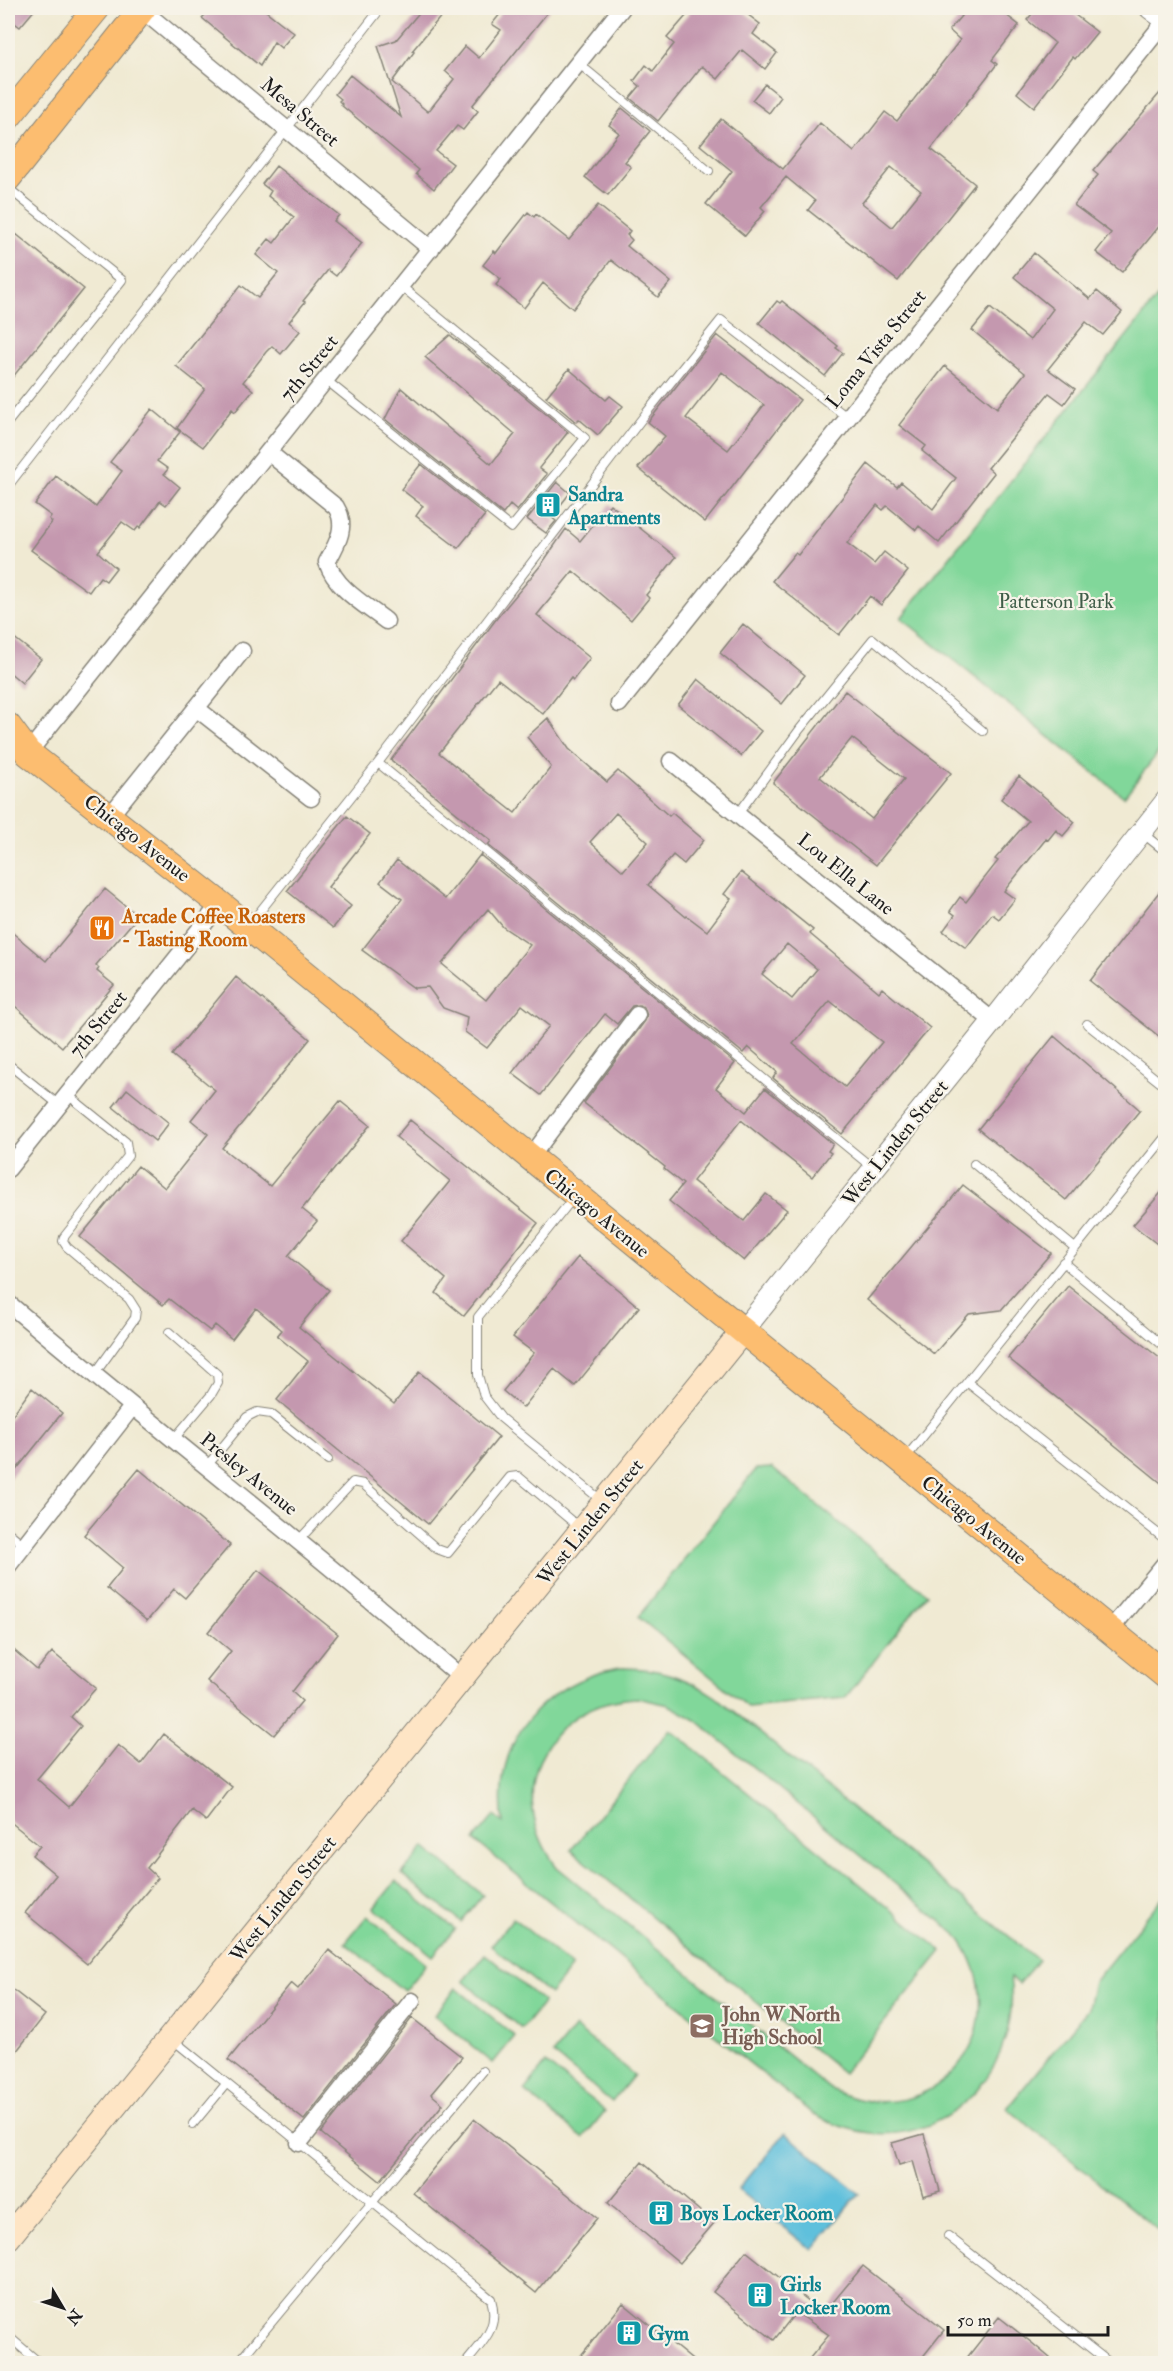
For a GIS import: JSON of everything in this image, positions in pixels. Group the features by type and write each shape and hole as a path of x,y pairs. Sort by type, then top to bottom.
{"main road":[{"path":"8,117 97,8"},
{"path":"8,178 142,8"},
{"name":"Chicago Avenue","path":"8,726 18,748 220,904 1166,1676"},
{"name":"West Linden Street","path":"8,2238 742,1332"}],"street":[{"name":"Mesa Street","path":"142,8 431,249"},
{"name":"7th Street","path":"18,748 268,452 622,8"},
{"path":"1150,8 1166,20"},
{"name":"Loma Vista Street","path":"619,704 1166,20"},
{"path":"268,452 336,507 341,515 342,525 338,542 327,562 331,574 340,586 386,621"},
{"path":"109,817 242,651"},
{"path":"196,708 311,798"},
{"name":"Lou Ella Lane","path":"671,761 993,1021"},
{"name":"West Linden Street","path":"742,1332 993,1021 1166,801"},
{"name":"7th Street","path":"8,1168 220,904"},
{"path":"530,1158 637,1015"},
{"name":"Presley Avenue","path":"8,1303 463,1679"},
{"path":"8,1566 132,1407"},
{"path":"1110,1630 1166,1562"},
{"path":"298,2144 412,2001"}],"lane":[{"path":"8,486 381,8"},
{"path":"578,63 709,171"},
{"path":"8,189 122,280 8,422"},
{"path":"326,380 511,528 585,438 401,286"},
{"path":"248,927 378,763 647,412 721,320 848,418"},
{"path":"738,814 800,729 873,639 983,731"},
{"path":"378,763 874,1168"},
{"path":"1141,832 1166,852"},
{"path":"1087,1024 1166,1087"},
{"path":"8,1064 126,1142 129,1150 128,1155 63,1241 67,1247 129,1299 136,1310 135,1318 93,1375"},
{"path":"903,1462 1166,1136"},
{"path":"974,1164 1075,1248"},
{"path":"575,1195 478,1317 478,1375 484,1396 501,1419 604,1503"},
{"path":"1063,1263 1166,1348"},
{"path":"169,1332 218,1374 218,1383 212,1395 173,1440"},
{"path":"967,1382 1166,1540"},
{"path":"207,1466 247,1417 257,1412 270,1414 328,1460"},
{"path":"298,1541 353,1482 363,1484 437,1549 448,1553 510,1477 518,1476 583,1530"},
{"path":"8,1532 24,1545"},
{"path":"170,2038 491,2299 495,2311 494,2323 490,2333 465,2364"},
{"path":"237,2364 337,2242 372,2204 483,2071"},
{"path":"193,2124 226,2084"},
{"path":"948,2236 1110,2364"},
{"path":"8,2336 42,2364"}],"green space":[{"name":"Patterson Park","path":"1165,288 1165,744 1124,797 901,618"},
{"path":"772,1468 927,1594 845,1698 748,1707 638,1617 756,1469"},
{"path":"619,1668 658,1671 693,1683 716,1697 1038,1960 1019,1984 1010,1977 1011,2008 1006,2038 994,2065 978,2090 956,2109 931,2124 902,2132 856,2131 814,2115 474,1840 494,1816 503,1823 502,1793 506,1766 514,1742 528,1720 545,1702 566,1687 591,1676","holes":["638,1698 669,1705 696,1720 956,1934 975,1969 980,2005 974,2037 958,2065 934,2087 903,2099 868,2101 830,2089 557,1867 541,1839 533,1810 533,1782 542,1756 557,1733 578,1715 606,1703"]},
{"path":"670,1729 942,1951 843,2073 571,1850"},
{"path":"424,1847 483,1895 461,1922 402,1874"},
{"path":"396,1881 455,1929 433,1956 374,1908"},
{"path":"1165,1894 1166,2231 1159,2231 1007,2108 1088,2009 1094,1982"},
{"path":"367,1916 426,1964 404,1991 345,1943"},
{"path":"513,1918 572,1966 550,1994 491,1946"},
{"path":"485,1954 544,2002 522,2029 463,1981"},
{"path":"456,1988 515,2036 493,2063 434,2015"},
{"path":"575,2027 634,2075 612,2102 553,2054"},
{"path":"546,2063 605,2111 583,2138 524,2091"}],"water":[{"path":"785,2133 859,2193 812,2250 738,2190"}],"building":[{"path":"8,8 36,8 20,27 8,18"},
{"path":"212,8 262,8 294,33 281,48 274,42 260,66 202,18"},
{"path":"423,8 448,8 412,51 414,52 392,82 428,112 454,79 445,71 465,46 479,58 501,30 492,24 505,8 551,8 472,106 478,111 463,130 457,126 436,151 453,164 434,189 416,174 419,170 341,105 339,101 341,99 335,94 350,75 401,117 378,46 396,40"},
{"path":"693,8 739,8 760,24 753,34 777,53 765,69 742,50 718,79 702,66 658,121 630,98 640,86 634,81 646,65 653,71 674,44 667,38"},
{"path":"968,8 997,8 1019,25 992,60 997,64 931,149 975,184 898,281 808,210 815,201 786,177 761,207 765,211 745,236 706,204 732,171 700,145 721,119 783,169 820,123 854,152 885,112 897,121 960,40 949,30","holes":["891,167 921,191 892,227 862,203"]},
{"path":"1037,8 1066,8 1097,32 1075,59 1073,57 1034,107 1017,93 1055,43 1027,20"},
{"path":"765,84 781,97 769,113 752,100"},
{"path":"1166,86 1166,218 1122,272 1096,252 1111,233 1074,205 1098,175 1093,171"},
{"path":"622,108 650,131 625,162 631,167 608,195 585,177 619,133 609,125"},
{"path":"276,166 339,215 334,221 362,243 336,276 328,270 303,301 305,302 289,322 300,331 281,354 272,346 266,352 243,382 253,390 235,412 232,409 203,447 177,428 205,389 176,366 241,285 258,298 278,273 256,255 269,239 274,243 294,217 268,196 271,191 262,184"},
{"path":"598,205 630,231 627,235 632,240 627,246 671,282 658,297 611,260 573,309 543,283 524,308 496,285 501,279 483,265 494,251 496,253 528,212 534,217 536,214 569,240"},
{"path":"16,234 84,289 8,383 8,244"},
{"path":"1034,253 1090,299 1097,291 1122,312 1103,335 1086,322 1048,369 1075,389 1064,404 1049,393 988,468 994,473 939,543 919,526 916,530 887,506 883,510 877,505 847,543 874,564 884,552 908,571 881,605 870,596 839,635 772,581 795,553 798,555 868,464 897,487 901,482 933,509 956,478 922,451 926,446 899,425 945,366 997,408 1025,373 972,330 990,308 1030,340 1053,309 1014,277"},
{"path":"777,301 780,303 782,301 838,346 836,348 843,353 825,376 759,323"},
{"path":"450,335 568,432 539,468 547,474 517,511 510,505 503,514 385,419 401,388 491,464 515,434 425,357"},
{"path":"717,335 800,400 705,522 638,468 665,436 648,422","holes":["722,372 764,405 728,450 686,418"]},
{"path":"569,369 606,400 610,396 623,406 598,435 579,419 576,422 546,397"},
{"path":"152,409 180,432 157,461 168,469 164,474 180,487 166,505 160,501 140,528 139,526 135,531 122,522 98,552 116,568 106,581 100,577 89,592 31,550 52,522 49,519 51,516 35,504 56,476 96,507 122,471 110,462"},
{"path":"421,464 485,515 458,548 416,516 423,506 401,489"},
{"name":"Sandra Apartments","path":"557,482 570,493 551,517 556,521 546,533 527,519"},
{"path":"610,504 676,557 646,595 649,598 631,620 573,571 537,615 590,658 543,714 498,679 439,753 515,813 551,767 527,737 548,718 569,749 607,782 618,771 669,816 672,813 704,840 684,864 673,855 648,885 686,917 707,931 731,899 724,894 741,872 813,930 810,934 879,992 882,988 930,1028 842,1134 773,1078 777,1072 748,1047 743,1053 488,845 491,841 391,760 497,618 541,565 566,529 580,541","holes":["616,813 648,842 623,871 590,842","787,944 817,969 792,999 762,974","830,1001 882,1042 845,1087 793,1044"]},
{"path":"743,624 805,675 782,704 720,653"},
{"path":"8,633 41,659 22,683 8,671"},
{"path":"698,679 761,731 741,756 678,705"},
{"path":"845,691 951,773 876,865 773,783","holes":["852,738 904,779 872,819 820,777"]},
{"path":"1019,776 1075,822 1063,836 1056,830 1048,840 1046,839 1004,891 1015,899 999,919 992,914 966,948 943,931 955,915 950,911 960,897 966,902 998,861 995,859 1028,821 1001,799"},
{"path":"347,816 370,834 328,887 351,906 333,928 287,891"},
{"path":"480,855 735,1063 716,1088 746,1112 765,1088 833,1144 828,1151 831,1153 812,1177 741,1120 693,1181 744,1221 766,1194 787,1210 744,1261 669,1201 683,1184 584,1103 645,1021 647,1016 644,1007 632,1006 617,1024 605,1014 541,1095 512,1073 549,1026 522,1005 487,1048 465,1032 467,1017 443,1008 428,987 414,988 362,950 402,899 380,882 397,860 445,899","holes":["488,909 503,927 530,945 486,1000 442,964"]},
{"path":"1166,883 1166,1042 1090,981"},
{"path":"105,889 138,916 96,965 99,968 97,971 114,985 62,1047 8,1000 8,929 46,961"},
{"path":"236,977 310,1039 222,1148 270,1186 340,1101 370,1125 302,1209 317,1221 288,1256 329,1290 299,1327 394,1404 419,1372 499,1437 428,1524 277,1400 308,1361 277,1336 282,1330 256,1308 232,1339 215,1325 210,1331 169,1299 163,1305 80,1237 138,1166 165,1188 208,1134 191,1120 215,1090 172,1055"},
{"path":"1054,1036 1140,1110 1066,1200 978,1129"},
{"path":"127,1089 169,1123 155,1141 113,1107"},
{"path":"410,1120 538,1223 464,1316 436,1293 446,1279 401,1241 450,1181 396,1137"},
{"path":"963,1185 1051,1253 1001,1310 969,1314 934,1354 867,1300"},
{"path":"1166,1187 1166,1251 1133,1225"},
{"path":"578,1257 639,1307 575,1386 554,1369 523,1408 503,1391 534,1353 513,1337"},
{"path":"1068,1286 1166,1363 1166,1487 1008,1358"},
{"path":"32,1388 62,1413 8,1480 8,1421"},
{"path":"139,1469 230,1545 185,1598 174,1589 147,1621 107,1588 123,1568 84,1535"},
{"path":"258,1570 338,1634 292,1692 302,1701 274,1735 207,1681 231,1651 208,1632"},
{"path":"8,1645 37,1670 52,1652 96,1688 71,1717 81,1726 37,1779 69,1807 118,1745 141,1764 164,1734 232,1787 206,1821 192,1810 147,1868 158,1878 87,1964 25,1913 56,1875 32,1855 40,1846 8,1820"},
{"path":"329,1950 396,2004 304,2120 228,2060 291,1983 298,1989"},
{"path":"8,1986 45,2015 8,2062"},
{"path":"412,2018 462,2057 431,2094 443,2104 380,2181 321,2133"},
{"path":"474,2119 597,2218 536,2293 413,2193"},
{"path":"924,2134 940,2191 923,2196 913,2161 899,2165 892,2143"},
{"name":"Boys Locker Room","path":"642,2162 714,2223 680,2263 608,2203"},
{"path":"746,2251 824,2313 863,2266 944,2330 917,2364 805,2364 829,2335 796,2312 774,2340 713,2292"},
{"name":"Gym","path":"623,2303 697,2364 574,2364"},
{"path":"999,2317 1032,2343 1057,2364 962,2364"}],"place":[{"name":"Sandra Apartments","path":"548,505"},
{"name":"Arcade Coffee Roasters - Tasting Room","path":"102,928"},
{"name":"John W North High School","path":"702,2026"},
{"name":"Boys Locker Room","path":"661,2213"},
{"name":"Girls Locker Room","path":"760,2295"},
{"name":"Gym","path":"629,2333"}]}
